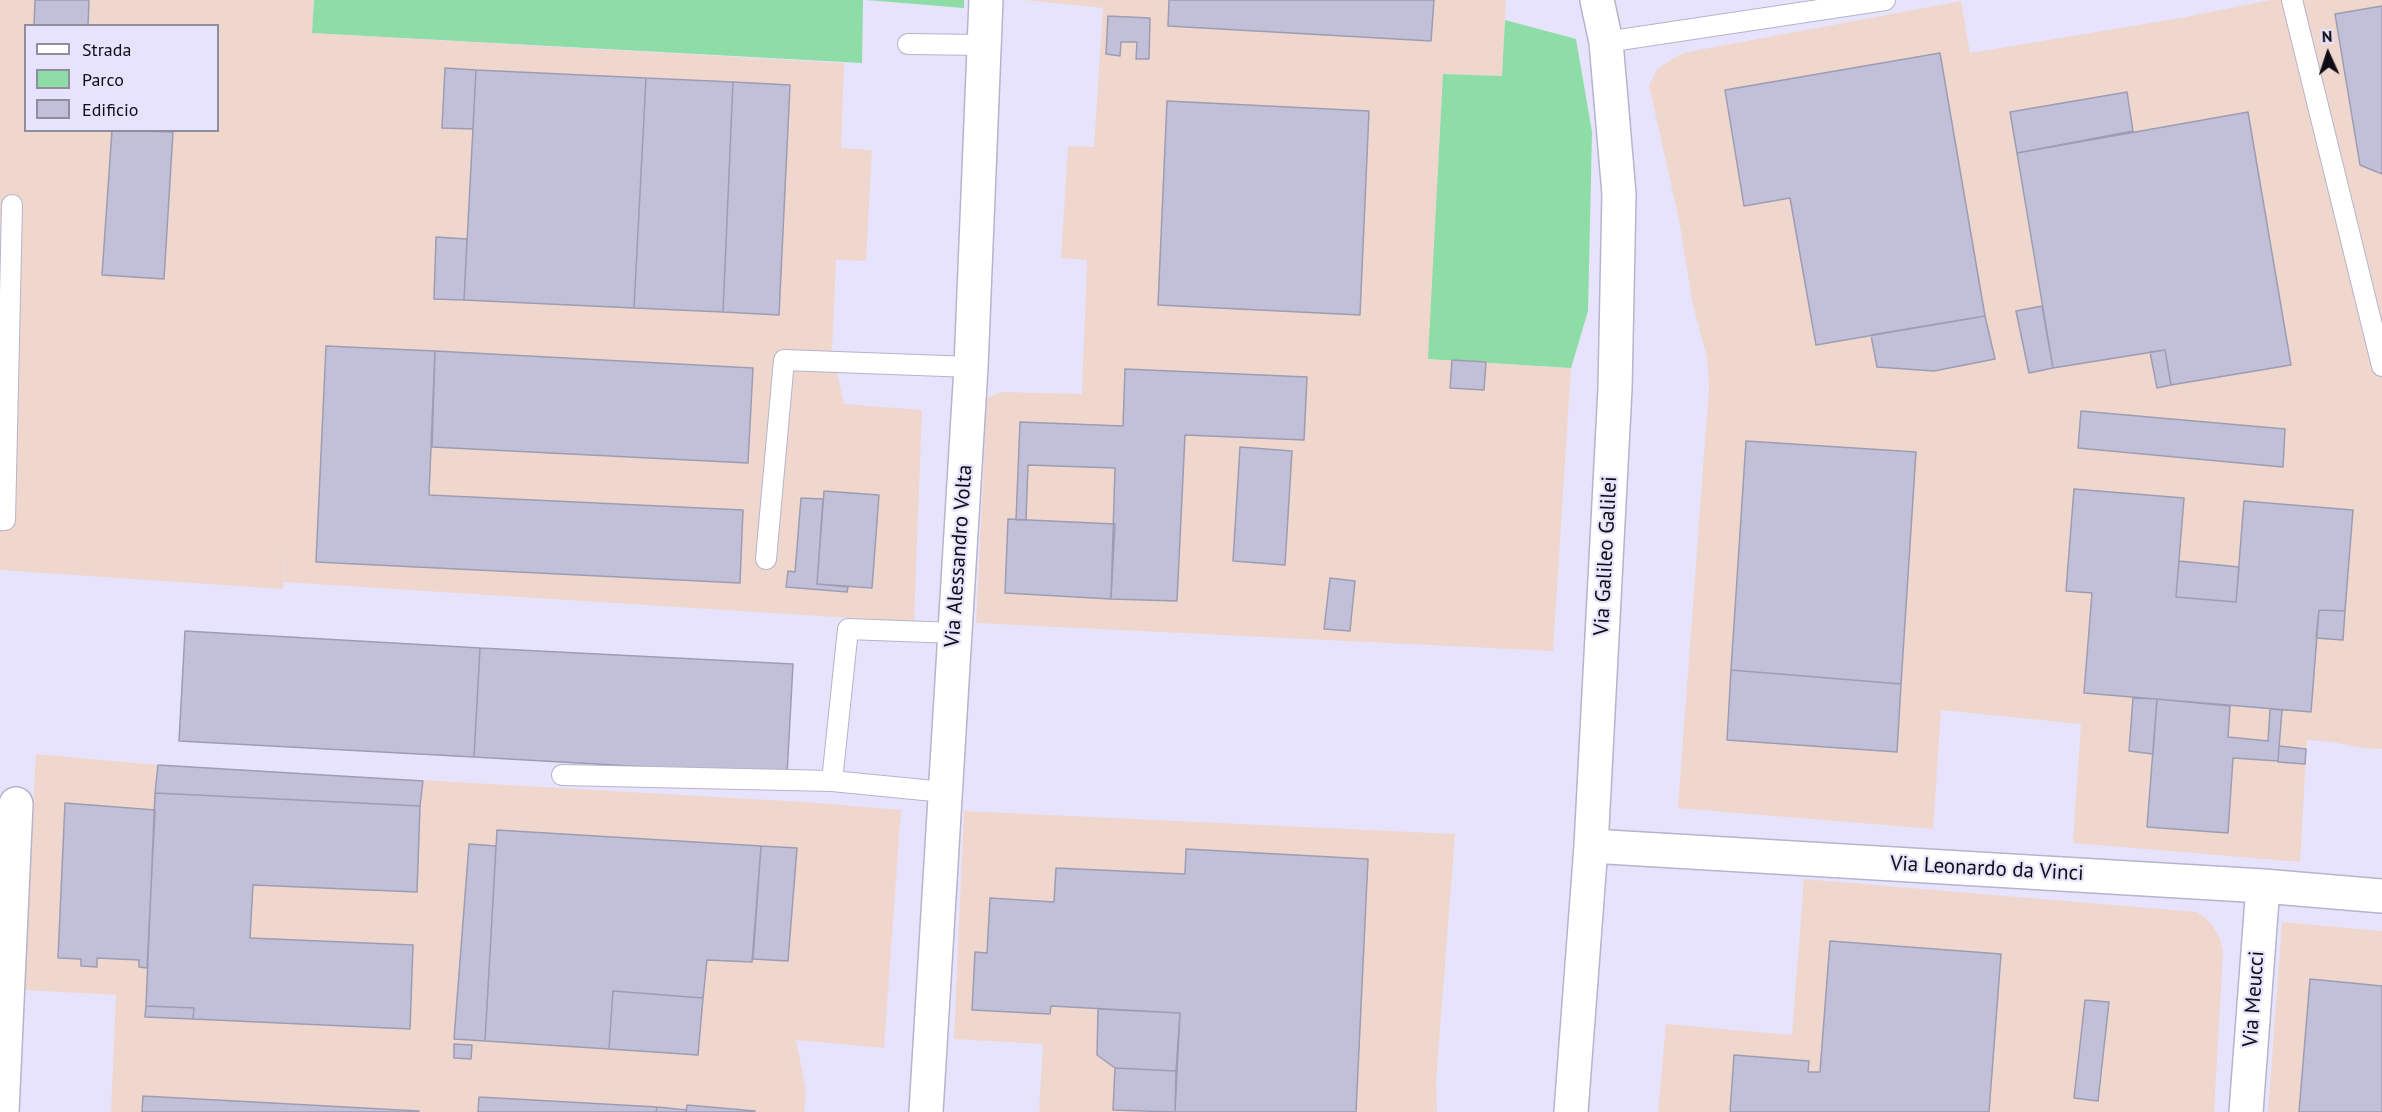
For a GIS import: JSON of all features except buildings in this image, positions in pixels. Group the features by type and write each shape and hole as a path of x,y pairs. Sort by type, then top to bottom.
{"street":[{"name":"Via Alessandro Volta","path":"926,1112 971,367 986,0"},
{"name":"Via Galileo Galilei","path":"1571,1112 1591,846 1616,366 1619,194 1606,42 1597,0"},
{"path":"2,1112 16,804"},
{"name":"Via Leonardo da Vinci","path":"1591,846 2263,886 2382,896"},
{"name":"Via Meucci","path":"2246,1112 2263,886"}],"lane":[{"path":"1606,42 1885,0"},
{"path":"2292,0 2382,366"},
{"path":"908,44 983,45"},
{"path":"0,520 4,520 12,205"},
{"path":"766,559 784,360 971,367"},
{"path":"832,781 848,629 954,633"},
{"path":"562,775 832,781 944,792"}],"shaded area":[{"path":"0,0 314,0 312,33 844,63 841,148 872,150 866,261 836,260 832,351 844,404 922,410 914,622 284,582 285,548 283,589 0,570"},
{"path":"1025,0 1506,0 1502,76 1443,74 1429,359 1571,368 1553,651 976,623 987,398 1002,392 1082,394 1087,260 1061,258 1068,146 1094,147 1103,8"},
{"path":"2270,0 2382,0 2382,749 2307,740 2300,862 2073,843 2081,724 1941,710 1933,829 1678,808 1709,387 1707,358 1693,305 1679,220 1649,85 1657,69 1688,52 1961,1 1970,53 2186,17"},
{"path":"36,754 158,765 805,802 901,810 884,1048 796,1040 806,1090 804,1112 111,1112 116,995 23,990"},
{"path":"964,811 1455,834 1436,1081 1437,1112 1039,1112 1043,1044 954,1039"},
{"path":"1804,879 2197,912 2210,922 2219,936 2223,952 2214,1112 1658,1112 1666,1024 1792,1035"},
{"path":"2282,922 2382,931 2382,1112 2268,1112"}],"green space":[{"path":"314,0 863,0 862,63 312,33"},
{"path":"866,0 964,0 964,8"},
{"path":"1505,20 1576,39 1592,132 1588,311 1571,368 1428,359 1443,74 1502,76"}]}
